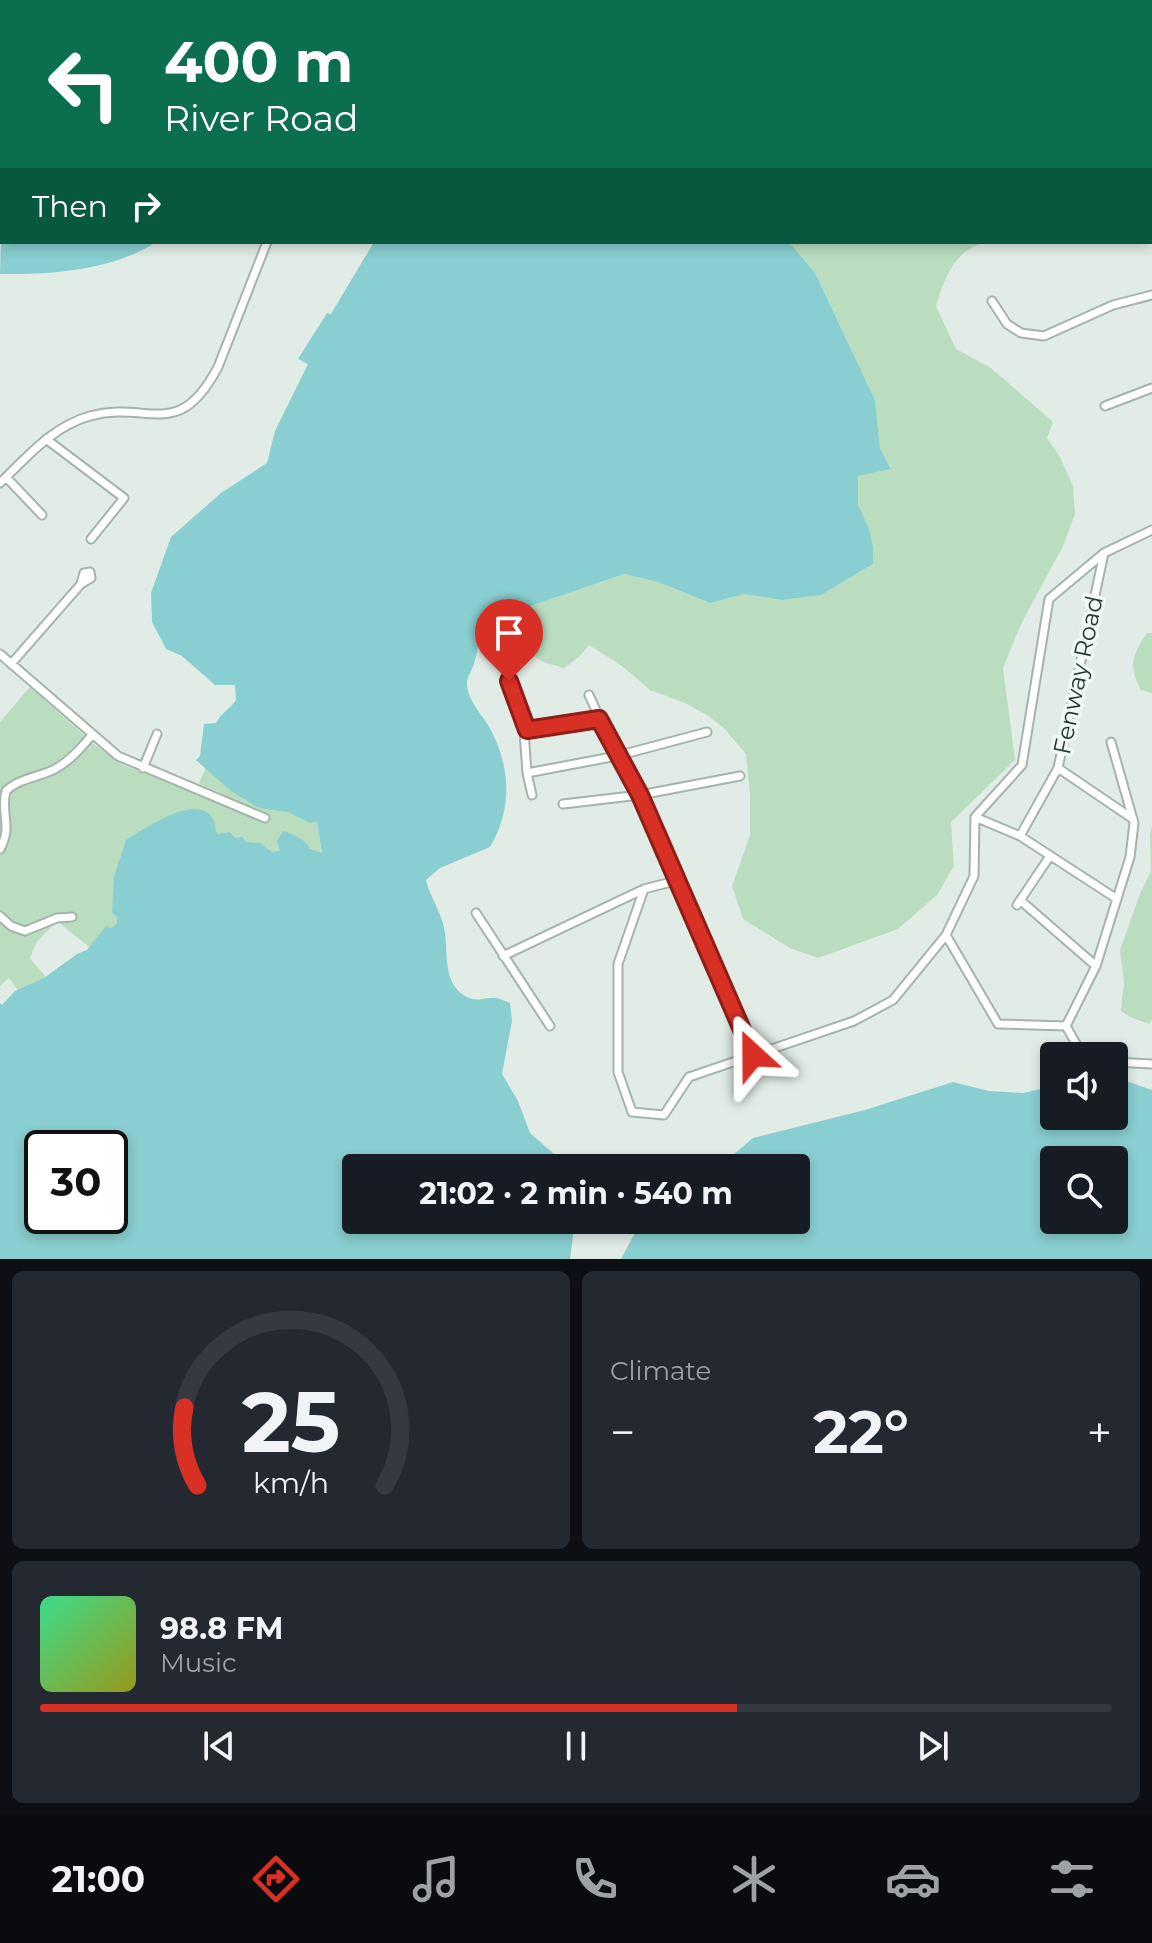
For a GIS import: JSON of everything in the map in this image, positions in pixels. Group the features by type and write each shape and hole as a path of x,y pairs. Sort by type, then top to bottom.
{"street":[{"path":"42,515 3,480 46,439 90,416 165,415 191,403 212,379 218,367 266,244"},
{"path":"992,301 1007,324 1032,336 1044,336 1113,305 1152,295"},
{"path":"1105,406 1152,388"},
{"path":"46,439 124,498 91,539"},
{"path":"644,889 618,964 618,1072 632,1112 664,1115 689,1077 854,1021 893,1000 946,935 974,876 975,817 1022,765 1049,599 1104,553 1152,530"},
{"name":"Fenway Road","path":"1020,836 1058,768 1104,553"},
{"path":"11,664 81,584"},
{"path":"0,654 118,756 265,818"},
{"path":"509,681 527,730"},
{"path":"589,695 617,756 640,795 753,1055"},
{"path":"532,795 524,731 599,719"},
{"path":"527,773 617,756 707,732"},
{"path":"143,768 157,734"},
{"path":"0,849 8,827 4,804 6,791 15,784 56,768 76,753 92,735"},
{"path":"1066,1026 1096,966 1130,857 1133,819 1111,742"},
{"path":"1058,768 1133,819"},
{"path":"563,804 640,795 740,776"},
{"path":"975,817 1020,836 1117,899"},
{"path":"1050,856 1018,903 1096,966"},
{"path":"503,956 644,889 675,881"},
{"path":"476,913 550,1026"},
{"path":"0,916 11,926 25,931 57,918 72,917"},
{"path":"946,935 998,1024 1066,1026"},
{"path":"1066,1026 1075,1042"},
{"path":"1128,1063 1152,1064"}],"green space":[{"path":"791,244 980,244 965,252 952,267 936,306 956,349 991,368 1053,422 1047,438 1073,486 1075,514 1063,546 1021,624 1003,668 1015,760 951,822 954,866 937,895 898,929 818,958 790,948 743,919 732,886 750,835 746,754 723,727 685,703 650,690 622,666 589,645 564,668 543,662 483,624 489,612 505,606 522,609 624,574 658,582 710,603 744,594 782,600 821,595 873,564 870,542 858,504 858,475 891,468 880,448 875,400 815,273"},
{"path":"1147,633 1152,633 1152,693 1141,690 1133,667 1135,654"},
{"path":"30,687 95,745 123,765 217,802 221,793 199,784 208,762 295,816 317,822 322,854 282,854 120,921 94,951 57,921 36,943 30,958 49,981 24,998 9,978 0,986 0,722"},
{"path":"1152,825 1152,1020 1149,1024 1121,1011 1124,982 1120,950 1151,871"}],"water":[{"path":"1,244 152,244 102,265 60,272 0,274"},
{"path":"373,244 791,244 815,273 875,400 880,448 891,469 858,476 858,505 869,529 873,564 821,595 782,600 744,594 710,603 658,582 624,574 522,609 505,606 489,612 486,618 467,687 501,755 506,786 503,817 490,847 440,868 426,880 444,927 453,984 467,997 477,1000 496,998 510,1003 512,1021 502,1074 518,1101 530,1133 554,1154 342,1154 342,1234 573,1234 570,1259 0,1259 0,1003 2,1005 15,991 44,978 87,950 106,926 112,928 117,923 117,917 112,913 114,877 126,840 171,815 197,809 207,812 214,821 217,834 230,832 235,838 260,843 272,852 280,851 277,841 283,831 302,840 310,849 322,853 317,822 310,823 288,812 259,808 231,791 196,760 200,756 204,724 216,723 234,703 235,685 215,685 182,656 166,649 152,622 151,593 171,537 221,493 267,463 275,431 308,364 298,359 327,313 331,314"},
{"path":"953,1082 989,1091 1023,1093 1040,1089 1040,1130 1128,1130 1128,1082 1152,1090 1152,1259 621,1259 634,1234 810,1234 810,1154 734,1154 753,1138 865,1110"}],"route":[{"path":"509,681 527,730 599,719 640,795 753,1055"}]}
